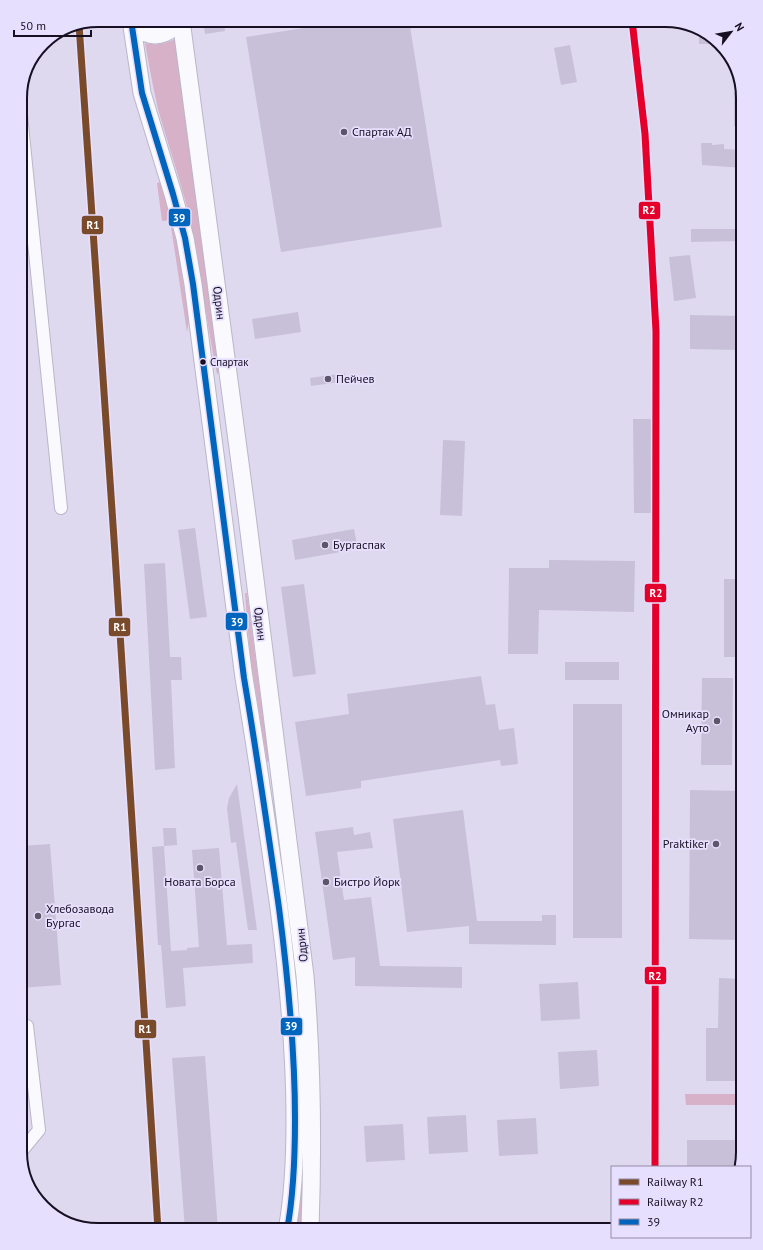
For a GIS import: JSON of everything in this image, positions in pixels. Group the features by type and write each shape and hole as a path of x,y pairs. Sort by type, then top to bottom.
{"main road":[{"name":"Одрин","path":"132,27 142,93 185,238 193,284 244,678 254,733 286,963 295,1080 295,1150 293,1183 288,1223"},
{"path":"137,27 146,34 159,35 168,32 174,27"},
{"name":"Одрин","path":"182,27 217,285 298,918 309,1021 312,1085 310,1223"},
{"path":"254,733 262,750 270,801 284,814"}],"street":[{"path":"27,174 61,508"},
{"path":"27,1026 39,1130 27,1145"}],"shaded area":[{"path":"175,39 219,373 217,374 189,215 158,109 145,43 161,44"},
{"path":"161,182 179,253 189,320 187,332 170,220 162,221 157,183"},
{"path":"245,593 247,593 269,761 267,762 250,656"},
{"path":"685,1094 736,1094 736,1105 686,1105"},
{"path":"301,1177 303,1178 302,1223 296,1223"}],"building":[{"path":"204,27 225,27 225,31 205,34"},
{"name":"Спартак АД","path":"310,27 410,27 442,227 281,252 246,37"},
{"path":"699,36 704,39 711,44 699,44"},
{"path":"570,45 577,82 561,85 554,48"},
{"path":"734,92 735,92 736,126 734,126"},
{"path":"701,143 712,143 712,145 724,144 724,149 736,150 736,167 702,165"},
{"path":"691,229 736,229 736,241 691,242"},
{"path":"690,255 696,298 674,301 669,257"},
{"path":"298,312 301,332 255,339 252,319"},
{"path":"690,315 736,316 736,350 690,349"},
{"name":"Пейчев","path":"345,373 347,381 311,386 310,378"},
{"path":"633,419 655,419 656,513 634,513"},
{"path":"443,440 465,441 462,516 440,515"},
{"path":"195,528 207,617 190,619 178,530"},
{"name":"Бургаспак","path":"354,529 358,549 295,560 292,540"},
{"path":"549,560 635,561 634,612 539,610 538,654 508,654 509,568 549,568"},
{"path":"165,563 170,657 181,657 182,680 171,680 175,768 155,770 144,564"},
{"path":"724,579 736,579 736,657 724,657"},
{"path":"304,584 316,674 293,677 281,587"},
{"path":"565,662 619,662 619,680 565,680"},
{"path":"481,676 486,705 495,704 499,730 514,728 518,764 501,766 500,760 361,781 361,788 306,796 295,722 349,714 347,694"},
{"name":"Омникар Ауто","path":"702,678 733,678 732,765 701,765"},
{"path":"573,704 622,704 622,938 573,938"},
{"path":"237,784 257,930 248,930 236,842 231,843 227,808 229,798"},
{"name":"Praktiker","path":"690,790 736,791 736,940 689,939"},
{"path":"463,810 477,921 542,921 542,915 556,915 556,945 469,944 469,926 407,932 393,819"},
{"path":"353,827 354,835 370,832 373,848 337,852 344,900 371,897 380,966 462,967 462,988 355,986 355,957 333,960 315,832"},
{"path":"163,828 176,828 177,845 164,846"},
{"name":"Хлебозавода Бургас","path":"50,844 61,985 27,987 27,846"},
{"path":"164,846 171,951 187,950 187,948 199,947 192,850 219,848 227,945 252,944 253,963 183,968 186,1006 166,1008 161,945 158,945 152,847"},
{"path":"719,978 736,979 736,1081 706,1081 706,1028 718,1028"},
{"path":"578,982 580,1019 541,1021 539,984"},
{"path":"597,1050 599,1086 560,1089 558,1052"},
{"path":"205,1056 217,1223 184,1223 172,1058"},
{"path":"466,1115 468,1152 429,1154 427,1117"},
{"path":"536,1118 538,1154 499,1156 497,1120"},
{"path":"403,1124 405,1160 366,1162 364,1126"},
{"path":"687,1140 736,1140 734,1166 687,1166"}],"railway":[{"path":"633,27 645,134 656,331 655,1166"},
{"path":"79,30 115,554 158,1223"}],"rail line":[{"name":"R2","path":"633,27 645,134 656,331 655,1166"},
{"name":"R1","path":"79,30 115,554 158,1223"}],"transit line":[{"name":"39","path":"132,27 142,93 185,238 193,284 244,678 279,908 290,1013 295,1092 294,1174 288,1223"}],"place":[{"name":"Спартак АД","path":"344,132"},
{"name":"Спартак","path":"203,362"},
{"name":"Пейчев","path":"328,379"},
{"name":"Бургаспак","path":"325,545"},
{"name":"Омникар Ауто","path":"717,721"},
{"name":"Praktiker","path":"716,844"},
{"name":"Новата Борса","path":"200,868"},
{"name":"Бистро Йорк","path":"326,882"},
{"name":"Хлебозавода Бургас","path":"38,916"}]}
